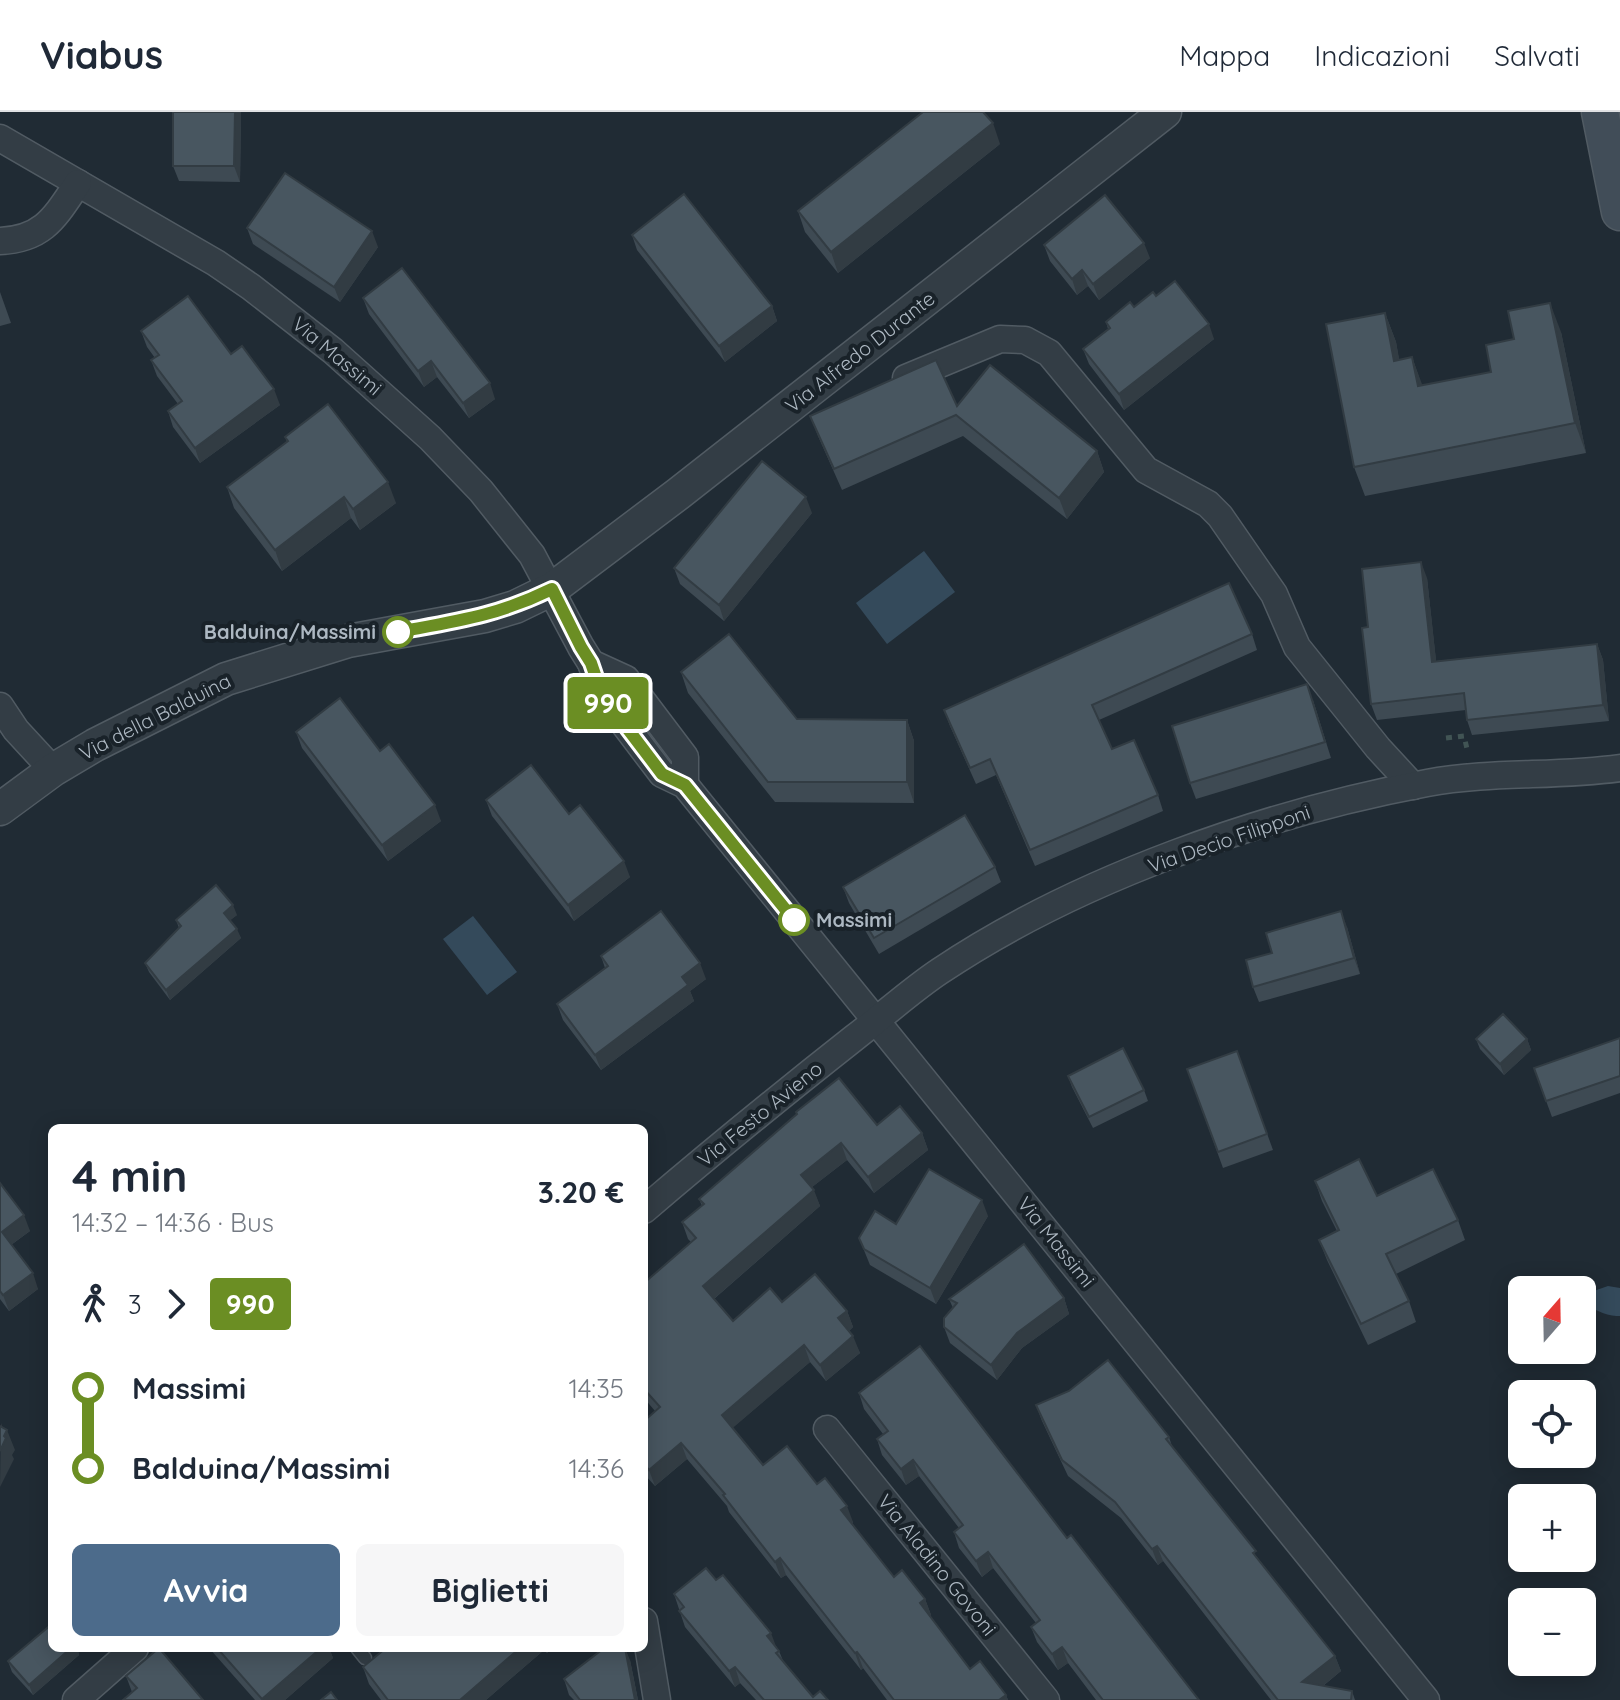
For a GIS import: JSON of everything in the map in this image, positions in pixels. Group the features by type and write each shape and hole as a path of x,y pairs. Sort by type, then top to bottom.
{"main road":[{"path":"1600,112 1620,212"}],"street":[{"name":"Via Alfredo Durante","path":"552,589 690,485 1165,112"},
{"name":"Via Massimi","path":"0,138 216,263 333,351 430,438 481,491 523,542 552,589 591,663 602,695 662,774 685,785 1426,1700"},
{"path":"0,241 23,239 42,230 56,216 78,183"},
{"path":"888,385 1000,339 1025,340 1049,353 1146,470 1208,504 1220,516 1274,594 1297,647 1378,748 1413,786"},
{"name":"Via della Balduina","path":"0,809 53,770 122,729 226,679 348,641 485,616 515,607 552,589"},
{"path":"0,706 16,730 53,770"},
{"name":"Via Decio Filipponi","path":"877,1020 922,983 981,945 1100,885 1254,826 1413,786 1488,776 1620,768"},
{"name":"Via Festo Avieno","path":"648,1207 761,1111 877,1020"},
{"name":"Via Aladino Govoni","path":"827,1429 1046,1700"},
{"path":"648,1645 657,1700"},
{"path":"76,1700 130,1652"}],"path":[{"path":"1446,738 1464,736 1469,758"}],"water":[{"path":"924,551 955,592 887,644 856,603"},
{"path":"473,916 517,972 487,995 443,939"},
{"path":"1608,1286 1620,1288 1620,1316 1596,1309 1596,1290"}],"building":[{"path":"173,112 235,112 234,166 173,166"},
{"path":"923,112 983,112 993,123 831,252 798,211"},
{"path":"285,173 372,231 334,287 247,228"},
{"path":"684,194 772,306 719,346 632,235"},
{"path":"1105,195 1144,243 1093,284 1082,270 1072,279 1044,245"},
{"path":"402,268 490,383 463,403 431,361 418,371 363,298"},
{"path":"1175,281 1209,324 1119,394 1083,349 1110,328 1106,322 1130,302 1134,307 1153,292 1156,296"},
{"path":"188,296 231,354 242,346 274,389 195,448 168,411 182,401 151,360 159,355 141,331"},
{"path":"1550,303 1575,423 1354,467 1326,324 1385,313 1394,361 1412,357 1418,386 1491,372 1486,345 1514,339 1508,311"},
{"path":"936,360 957,406 990,365 1097,451 1059,498 956,415 834,469 810,416"},
{"path":"328,404 388,482 353,509 344,497 275,550 227,487 288,441 285,437"},
{"path":"762,461 806,497 719,605 674,568"},
{"path":"1421,562 1432,662 1597,644 1603,705 1467,720 1464,693 1371,704 1362,628 1368,627 1362,569"},
{"path":"1229,583 1252,634 1092,705 1112,749 1134,740 1158,795 1030,850 990,759 970,768 944,710"},
{"path":"729,634 797,719 907,720 907,782 768,782 681,672"},
{"path":"1307,684 1325,742 1190,783 1172,726"},
{"path":"340,698 380,751 389,744 435,805 382,845 296,732"},
{"path":"531,765 569,814 580,805 624,861 568,905 486,800"},
{"path":"965,815 995,867 874,938 843,887"},
{"path":"216,885 233,905 224,913 237,929 166,990 145,963 181,926 176,920"},
{"path":"661,911 700,963 682,977 688,985 595,1055 557,1004 608,966 601,956"},
{"path":"1341,911 1354,958 1253,987 1246,960 1272,953 1266,933"},
{"path":"1503,1014 1527,1039 1500,1064 1476,1039"},
{"path":"1620,1038 1620,1076 1546,1101 1534,1068"},
{"path":"1123,1048 1144,1090 1089,1117 1068,1076"},
{"path":"1237,1051 1267,1134 1218,1152 1187,1069"},
{"path":"839,1078 877,1125 900,1106 922,1133 868,1177 841,1143 801,1175 814,1190 703,1286 733,1321 770,1288 782,1302 815,1274 847,1311 838,1318 853,1336 820,1365 804,1345 722,1415 763,1465 787,1446 817,1484 825,1478 847,1506 841,1510 894,1577 902,1570 925,1599 920,1603 970,1669 980,1661 1006,1695 999,1700 894,1700 780,1558 775,1562 725,1494 681,1443 648,1469 648,1418 660,1407 648,1394 648,1280 696,1238 682,1222 704,1204 699,1199"},
{"path":"1359,1159 1377,1196 1433,1169 1458,1220 1386,1254 1409,1301 1361,1324 1319,1240 1339,1230 1315,1181"},
{"path":"929,1169 982,1200 930,1288 864,1249 859,1238 875,1211 896,1224"},
{"path":"0,1183 24,1215 2,1232 33,1273 3,1295 0,1291"},
{"path":"1024,1244 1064,1298 1017,1333 991,1365 944,1327 944,1318 957,1303 949,1299"},
{"path":"920,1346 1067,1538 1071,1535 1199,1700 1103,1700 1062,1647 1052,1654 1031,1627 1040,1620 988,1552 976,1561 954,1532 963,1525 913,1460 901,1469 877,1439 888,1431 859,1393"},
{"path":"1108,1360 1335,1656 1302,1682 1352,1691 1351,1700 1278,1700 1157,1546 1152,1549 1115,1502 1062,1460 1036,1405 1069,1391"},
{"path":"0,1426 7,1430 0,1451"},
{"path":"706,1568 716,1580 723,1575 771,1633 767,1636 779,1651 776,1653 813,1697 820,1691 828,1700 764,1700 735,1667 729,1671 679,1611 684,1607 674,1594"},
{"path":"48,1627 48,1652 66,1652 29,1685 8,1661"},
{"path":"154,1652 162,1652 203,1700 123,1700 137,1688 126,1676"},
{"path":"221,1652 316,1652 262,1699"},
{"path":"381,1652 515,1652 460,1700 388,1700 363,1667"},
{"path":"599,1652 626,1652 635,1700 580,1700 564,1679"},
{"path":"331,1692 337,1700 321,1700"}],"bus line":[{"name":"990","path":"398,632 485,616 515,607 552,589 591,663 602,695 662,774 685,785 794,920"}],"place":[{"name":"Balduina/Massimi","path":"398,632"},
{"name":"Massimi","path":"794,920"}]}
